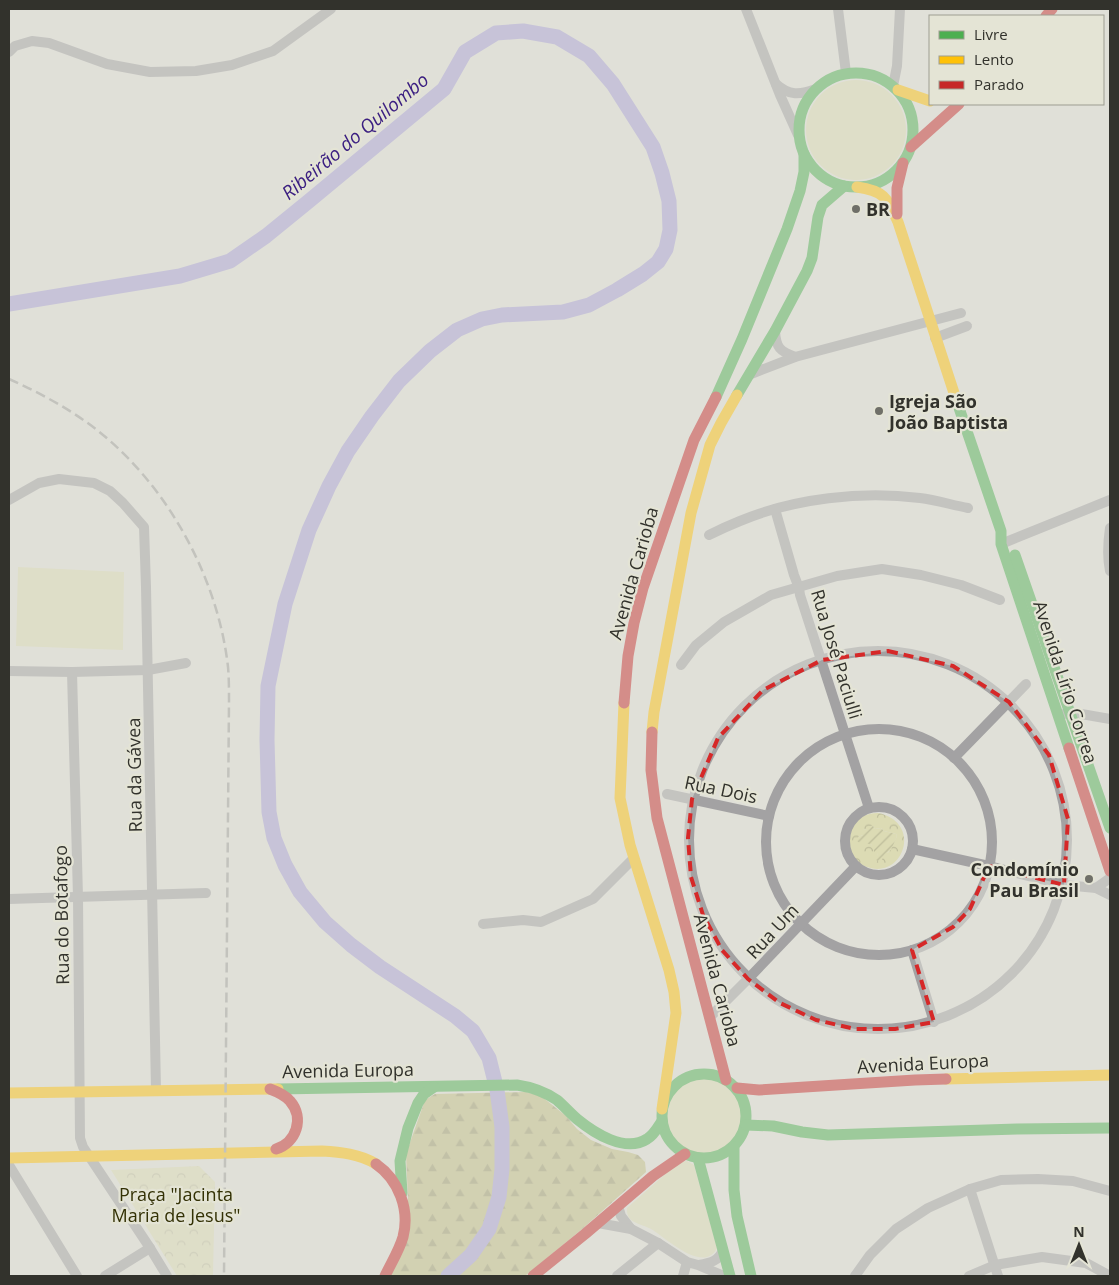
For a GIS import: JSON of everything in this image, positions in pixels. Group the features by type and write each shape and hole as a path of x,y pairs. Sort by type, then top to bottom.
{"main road":[{"path":"895,88 907,103 912,117 914,132 911,147 903,163 883,180 875,184 857,187 844,186 827,180 814,169 804,154 798,135 800,118 806,102 816,89 830,79 846,74 871,75 883,79 895,88 919,98 929,100"},
{"path":"911,147 958,105"},
{"name":"Avenida Carioba","path":"662,1108 676,1013 669,970 630,845 620,798 623,710 628,656 643,588 685,464 694,440 722,386 787,229 800,192 804,172 804,154"},
{"name":"Avenida Lírio Correa","path":"898,222 896,190 903,163"},
{"name":"Avenida Carioba","path":"726,1080 657,818 652,786 651,741 654,712 691,513 710,445 794,297 812,258 818,217 822,205 844,186"},
{"name":"Avenida Lírio Correa","path":"857,187 881,194 888,201 898,222 1004,538 1058,715 1110,871"},
{"name":"Avenida Lírio Correa","path":"1004,538 1015,554 1110,828"},
{"path":"700,1074 714,1075 726,1080 737,1088 744,1099 747,1112 746,1125 742,1137 734,1147 723,1154 711,1158 698,1158 685,1154 676,1148 664,1131 662,1108 667,1096 675,1085 687,1078 700,1074"},
{"name":"Avenida Europa","path":"737,1088 759,1090 915,1080 1110,1074"},
{"name":"Avenida Europa","path":"9,1093 505,1085 538,1090 556,1100 598,1134 623,1142 632,1143 647,1139 662,1121"},
{"path":"385,1276 400,1247 405,1223 400,1163 403,1142 418,1102 427,1091 434,1087"},
{"path":"262,1152 281,1148 288,1144 296,1133 297,1125 296,1111 293,1104 281,1093 268,1088"},
{"path":"746,1125 773,1126 828,1135 1110,1128"},
{"path":"734,1147 734,1190 737,1216 751,1276"},
{"path":"9,1158 328,1151 355,1155 372,1162 389,1174 403,1200"},
{"path":"533,1276 654,1176 685,1154"},
{"path":"698,1158 730,1276"}],"street":[{"path":"9,52 15,46 32,41 49,43 107,64 150,72 196,71 232,65 273,51 331,9"},
{"path":"746,9 798,135"},
{"path":"838,9 846,74"},
{"path":"895,88 900,9"},
{"path":"775,83 782,90 788,92 795,93 816,89"},
{"path":"751,374 795,357 961,313"},
{"path":"936,338 967,326"},
{"path":"776,331 778,347 783,352 795,357"},
{"name":"Rua da Gávea","path":"9,500 40,482 49,480 59,479 94,484 110,491 144,527 156,1090"},
{"path":"709,535 742,520 775,509 823,499 872,495 920,498 968,508"},
{"path":"1004,538 1110,500"},
{"name":"Rua José Paciulli","path":"775,509 800,595 869,808"},
{"path":"1110,528 1108,539 1110,571"},
{"path":"681,665 696,645 724,622 771,595 837,576 882,569 921,575 962,585 1000,600"},
{"path":"888,651 921,656 953,666 982,682 1009,702 1031,727 1049,756 1061,786 1068,819 1068,852 1064,885 1053,916 1042,937 1017,970 992,992 965,1009 934,1022 895,1029 855,1028 816,1020 780,1003 748,979 722,950 703,915 691,877 688,838 692,799 702,768 718,738 738,712 763,690 791,672 822,660 855,652 888,651"},
{"path":"9,671 148,670 186,662"},
{"name":"Rua do Botafogo","path":"72,672 78,897 80,1138 89,1156 167,1276"},
{"path":"954,758 1026,684"},
{"path":"1058,715 1070,712 1110,719"},
{"path":"873,729 902,732 930,741 954,758 968,772 979,789 986,807 991,826 992,846 989,866 982,889 970,909 954,927 934,940 912,950 889,954 865,954 842,948 820,938 801,924 788,909 770,874 766,855 766,835 769,816 776,794 788,774 804,757 823,744 844,734 873,729"},
{"name":"Rua Dois","path":"667,794 769,816"},
{"path":"869,808 889,808 899,813 906,820 911,829 912,849 902,866 894,872 874,875 864,872 849,858 845,849 844,838 852,819 860,812 869,808"},
{"path":"912,849 1064,885 1096,888 1110,895"},
{"path":"484,924 523,920 541,922 593,898 634,858"},
{"name":"Rua Um","path":"710,1017 856,866"},
{"path":"1096,888 1110,878"},
{"path":"9,899 206,893"},
{"path":"912,950 934,1022"},
{"path":"9,1166 77,1276"},
{"path":"855,1276 870,1255 896,1229 928,1208 970,1189 1001,1180 1038,1179 1073,1181 1110,1191"},
{"path":"970,1189 998,1276"},
{"path":"618,1206 621,1216 631,1229"},
{"path":"598,1223 631,1229 658,1243 687,1262 724,1276"},
{"path":"617,1276 658,1243"},
{"path":"105,1276 150,1248"},
{"path":"698,1265 713,1262 721,1255 723,1250"},
{"path":"969,1276 994,1265 1042,1257 1086,1263 1110,1276"},
{"path":"683,1276 687,1262"}],"highlighted area":[{"path":"888,651 953,666 1009,702 1049,755 1068,819 1064,885 989,866 970,909 953,927 912,950 934,1022 895,1029 855,1029 816,1020 780,1003 748,979 722,950 703,915 691,877 688,838 692,799 718,738 763,690 822,660"}],"green space":[{"path":"856,80 866,81 884,88 898,102 905,120 905,140 898,158 884,172 866,179 856,180 846,179 828,172 814,158 807,140 806,130 807,120 814,102 828,88 846,81"},
{"path":"18,567 124,572 123,650 16,646"},
{"path":"878,813 892,818 900,827 904,837 903,848 899,858 891,865 880,869 867,867 859,863 852,856 848,845 851,828 858,819","holes":["873,826 875,829 881,828 897,836 889,852 885,853 880,862 876,859 878,854 874,847 858,837 863,835 863,830"]},
{"path":"871,826 875,829 881,828 897,836 891,850 885,854 880,863 875,859 878,854 874,852 872,845 861,844 857,841 858,837 863,835 863,830"},
{"path":"705,1077 720,1080 732,1089 741,1101 744,1116 741,1131 732,1143 720,1152 705,1155 690,1152 678,1143 669,1131 666,1116 669,1101 678,1089 690,1080"},
{"path":"526,1092 541,1096 566,1116 577,1129 591,1140 612,1149 638,1155 645,1162 646,1172 581,1230 525,1276 391,1276 408,1199 406,1154 425,1100 435,1094"},
{"path":"687,1161 694,1165 717,1248 711,1255 703,1258 684,1252 651,1229 632,1221 627,1214 627,1208 679,1162"},
{"name":"Praça \"Jacinta Maria de Jesus\"","path":"199,1166 215,1182 213,1276 177,1276 111,1170"}],"waterway":[{"name":"Ribeirão do Quilombo","path":"9,304 180,276 230,261 266,236 444,89 465,52 496,33 523,31 557,37 589,56 613,84 653,147 669,201 670,230 666,249 658,262 643,274 589,305 563,312 502,315 482,319 457,330 430,351 399,381 372,416 348,451 329,486 309,530 285,604 268,686 269,812 274,838 285,865 300,892 325,922 351,945 380,967 455,1016 473,1031 489,1058 497,1090 502,1127 502,1169 499,1197 489,1229 471,1255 448,1276"}],"railway":[{"path":"9,379 54,402 87,422 123,453 146,478 167,506 201,568 213,600 222,634 228,667 229,697 224,1276"}],"traffic: fast":[{"path":"856,73 878,77 896,90 909,108 913,130 909,152 896,170 878,183 856,187 834,183 816,170 803,152 799,130 803,108 816,90 834,77 856,73"},
{"path":"716,397 787,229 800,191 804,172 804,154"},
{"path":"737,395 775,331 807,271 812,258 818,217 822,205 844,186"},
{"path":"956,399 1001,531 1001,544 1069,748"},
{"path":"1015,555 1110,828"},
{"path":"696,1074 712,1074 728,1081 739,1092 746,1108 746,1116 743,1132 734,1146 728,1151 712,1158 696,1158 680,1151 669,1140 662,1124 662,1108 669,1092 680,1081 696,1074"},
{"path":"278,1089 517,1085 548,1095 557,1100 592,1130 610,1140 629,1144 647,1139 656,1131 662,1121"},
{"path":"402,1193 400,1161 408,1128 418,1103 424,1094 434,1087"},
{"path":"746,1125 773,1126 828,1135 1110,1128"},
{"path":"734,1147 734,1190 737,1216 751,1276"},
{"path":"698,1158 730,1276"}],"traffic: slow":[{"path":"898,90 929,101"},
{"path":"857,187 874,191 884,197 888,201 898,222 956,399"},
{"path":"652,732 654,712 691,513 710,445 737,395"},
{"path":"624,703 620,798 630,845 669,970 676,1013 662,1109"},
{"path":"946,1079 1110,1075"},
{"path":"9,1093 278,1089"},
{"path":"9,1158 322,1151 357,1156 376,1164"}],"traffic: jam":[{"path":"1047,15 1052,9"},
{"path":"911,147 958,105"},
{"path":"897,214 897,188 903,163"},
{"path":"624,703 628,656 643,588 694,440 716,397"},
{"path":"652,732 651,770 657,818 726,1080"},
{"path":"1069,748 1110,871"},
{"path":"737,1088 759,1090 946,1079"},
{"path":"270,1089 288,1099 295,1108 297,1115 296,1129 293,1136 283,1146 276,1149"},
{"path":"533,1276 653,1176 685,1154"},
{"path":"376,1164 391,1178 401,1196 405,1216 403,1237 385,1276"}],"place":[{"name":"BR","path":"856,209"},
{"name":"Igreja São João Baptista","path":"879,411"},
{"name":"Condomínio Pau Brasil","path":"1089,879"}]}
